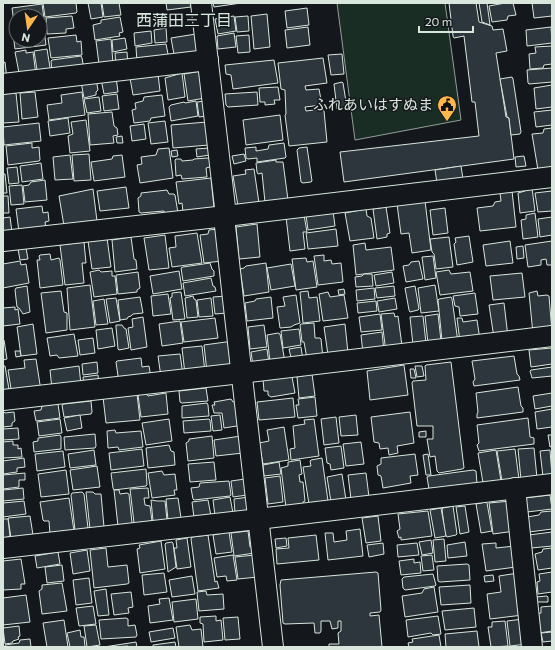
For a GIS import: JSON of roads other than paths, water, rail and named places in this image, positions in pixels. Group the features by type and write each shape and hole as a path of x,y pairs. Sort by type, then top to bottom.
{"street":[{"path":"201,3 226,216 225,226 241,373 273,647"},
{"path":"3,84 208,60"},
{"path":"3,241 552,177"},
{"path":"3,400 552,336"},
{"path":"3,548 258,520 552,484"},
{"path":"515,488 532,647"}],"place":[{"name":"ふれあいはすぬま","path":"447,122"}],"district":[{"name":"西蒲田三丁目","path":"184,20"}]}
